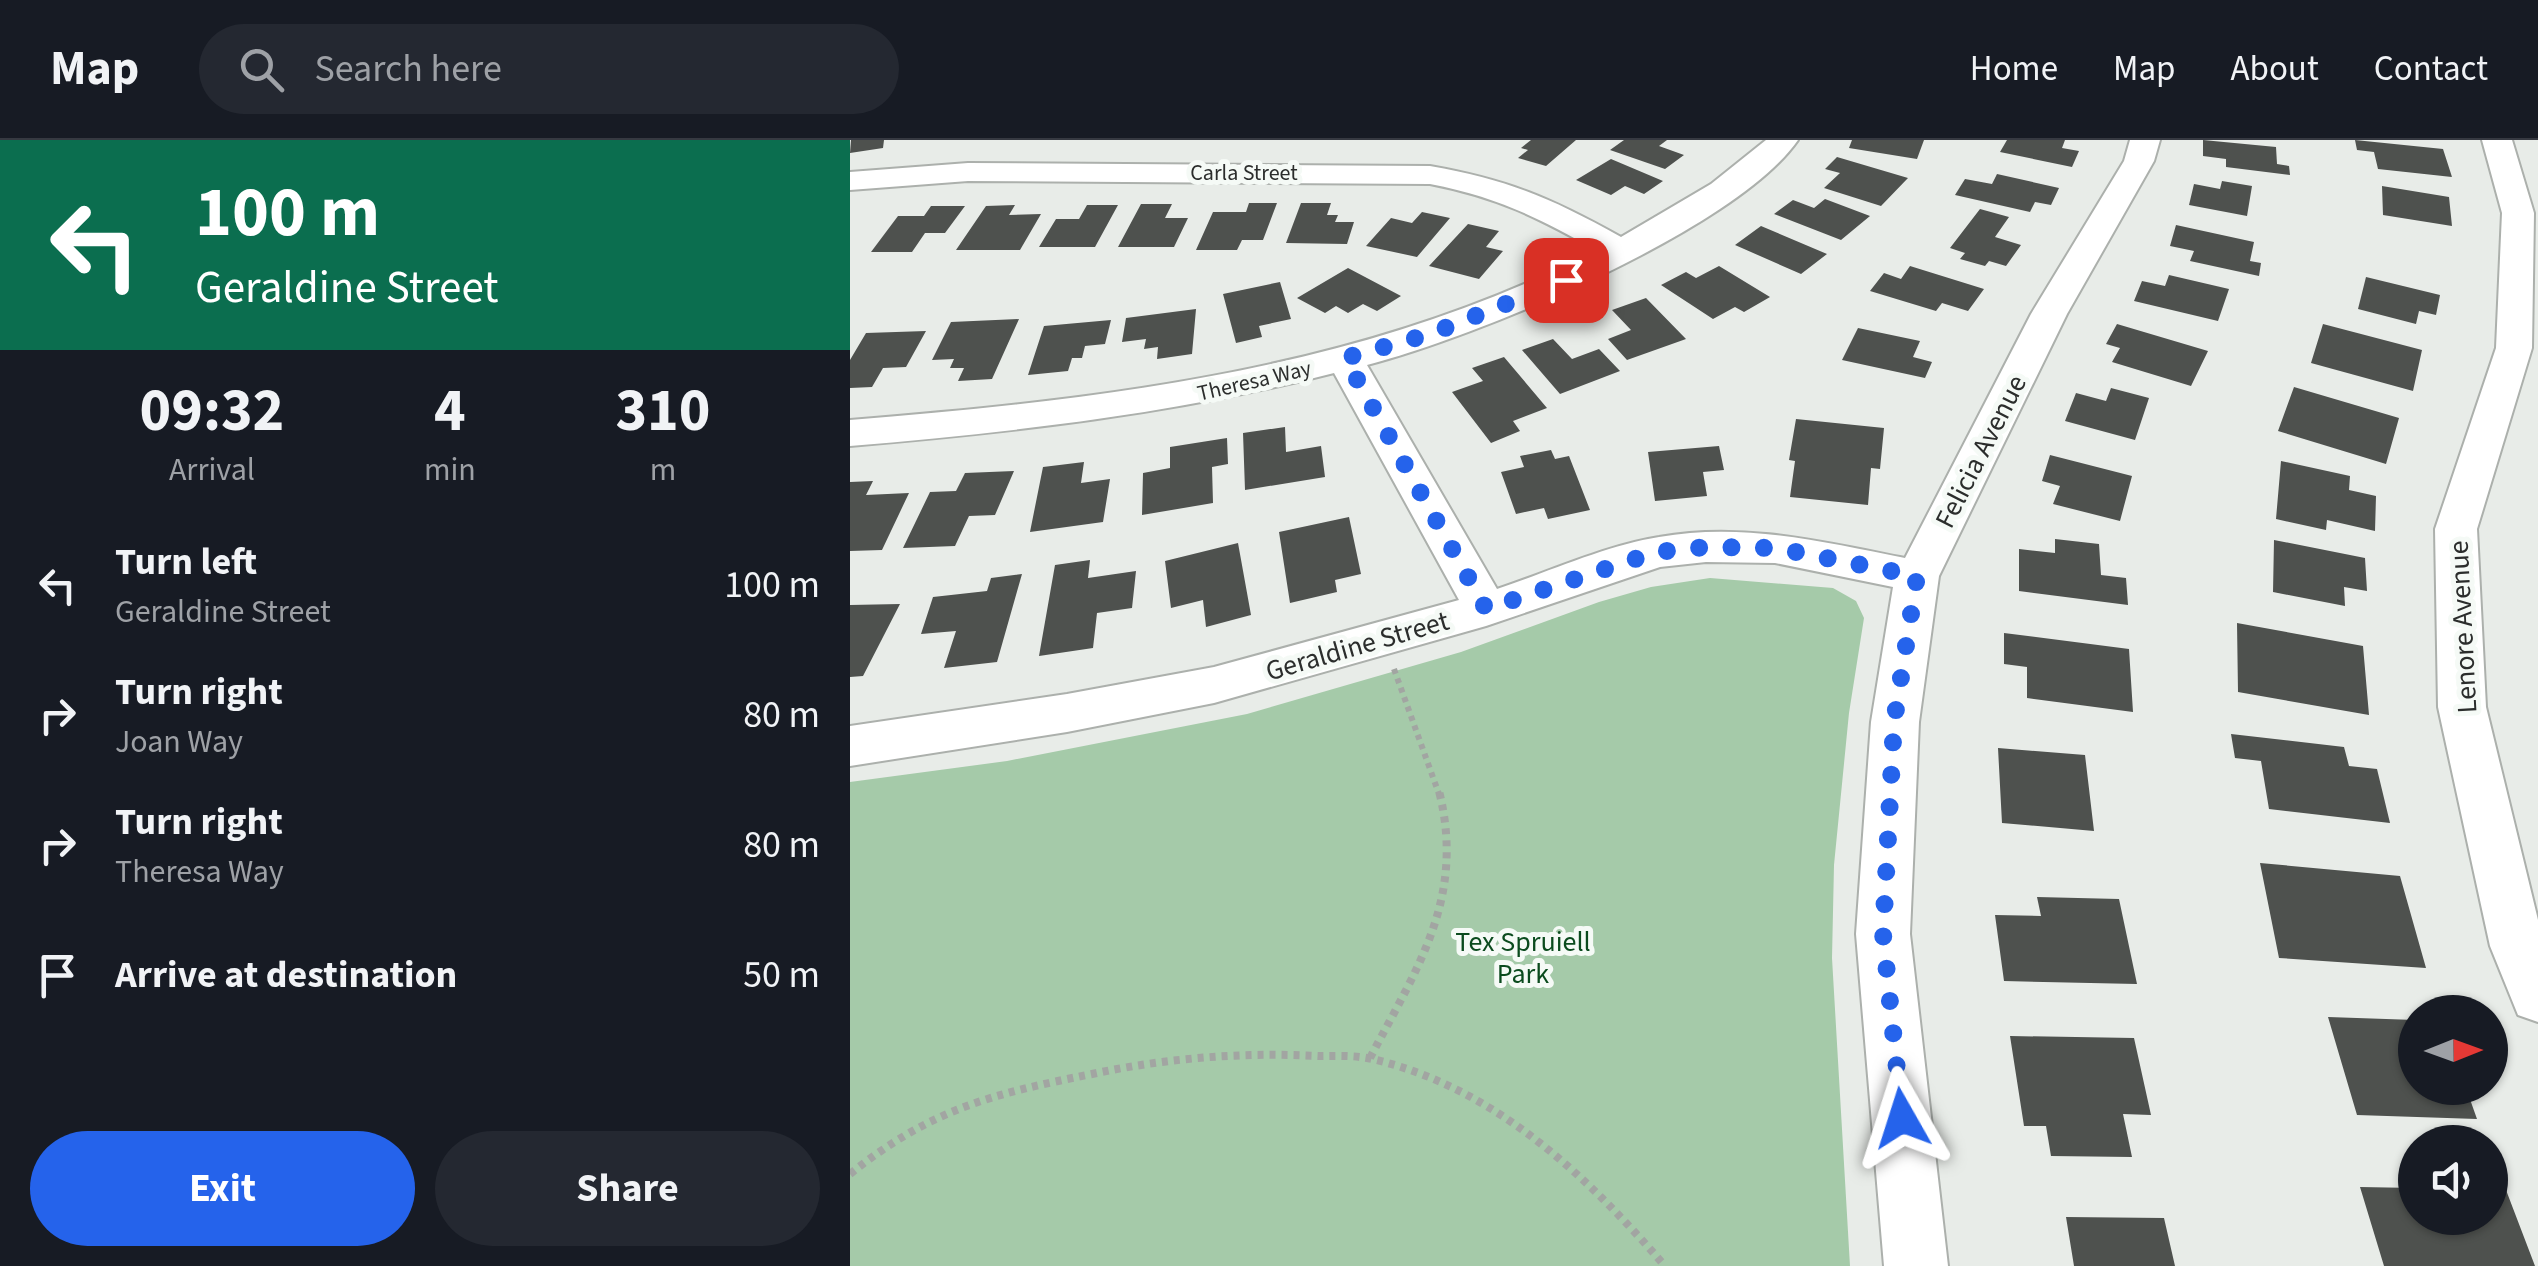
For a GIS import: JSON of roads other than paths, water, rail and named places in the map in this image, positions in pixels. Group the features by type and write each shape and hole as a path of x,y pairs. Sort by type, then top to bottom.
{"street":[{"name":"Theresa Way","path":"850,433 1029,420 1128,406 1256,383 1430,334 1538,294 1622,251 1712,199 1783,140"},
{"name":"Felicia Avenue","path":"1916,1266 1883,934 1894,722 1917,576 2049,314 2139,161 2145,140"},
{"name":"Lenore Avenue","path":"2498,140 2518,213 2514,348 2456,529 2462,707 2517,946 2538,996"},
{"name":"Carla Street","path":"850,180 968,172 1430,175 1483,185 1538,204 1622,251"},
{"path":"1345,358 1486,609"},
{"name":"Geraldine Street","path":"850,746 1068,714 1214,685 1486,609 1656,552 1706,547 1776,548 1917,576"}],"park label":[{"name":"Tex Spruiell Park","path":"1523,957"}]}
